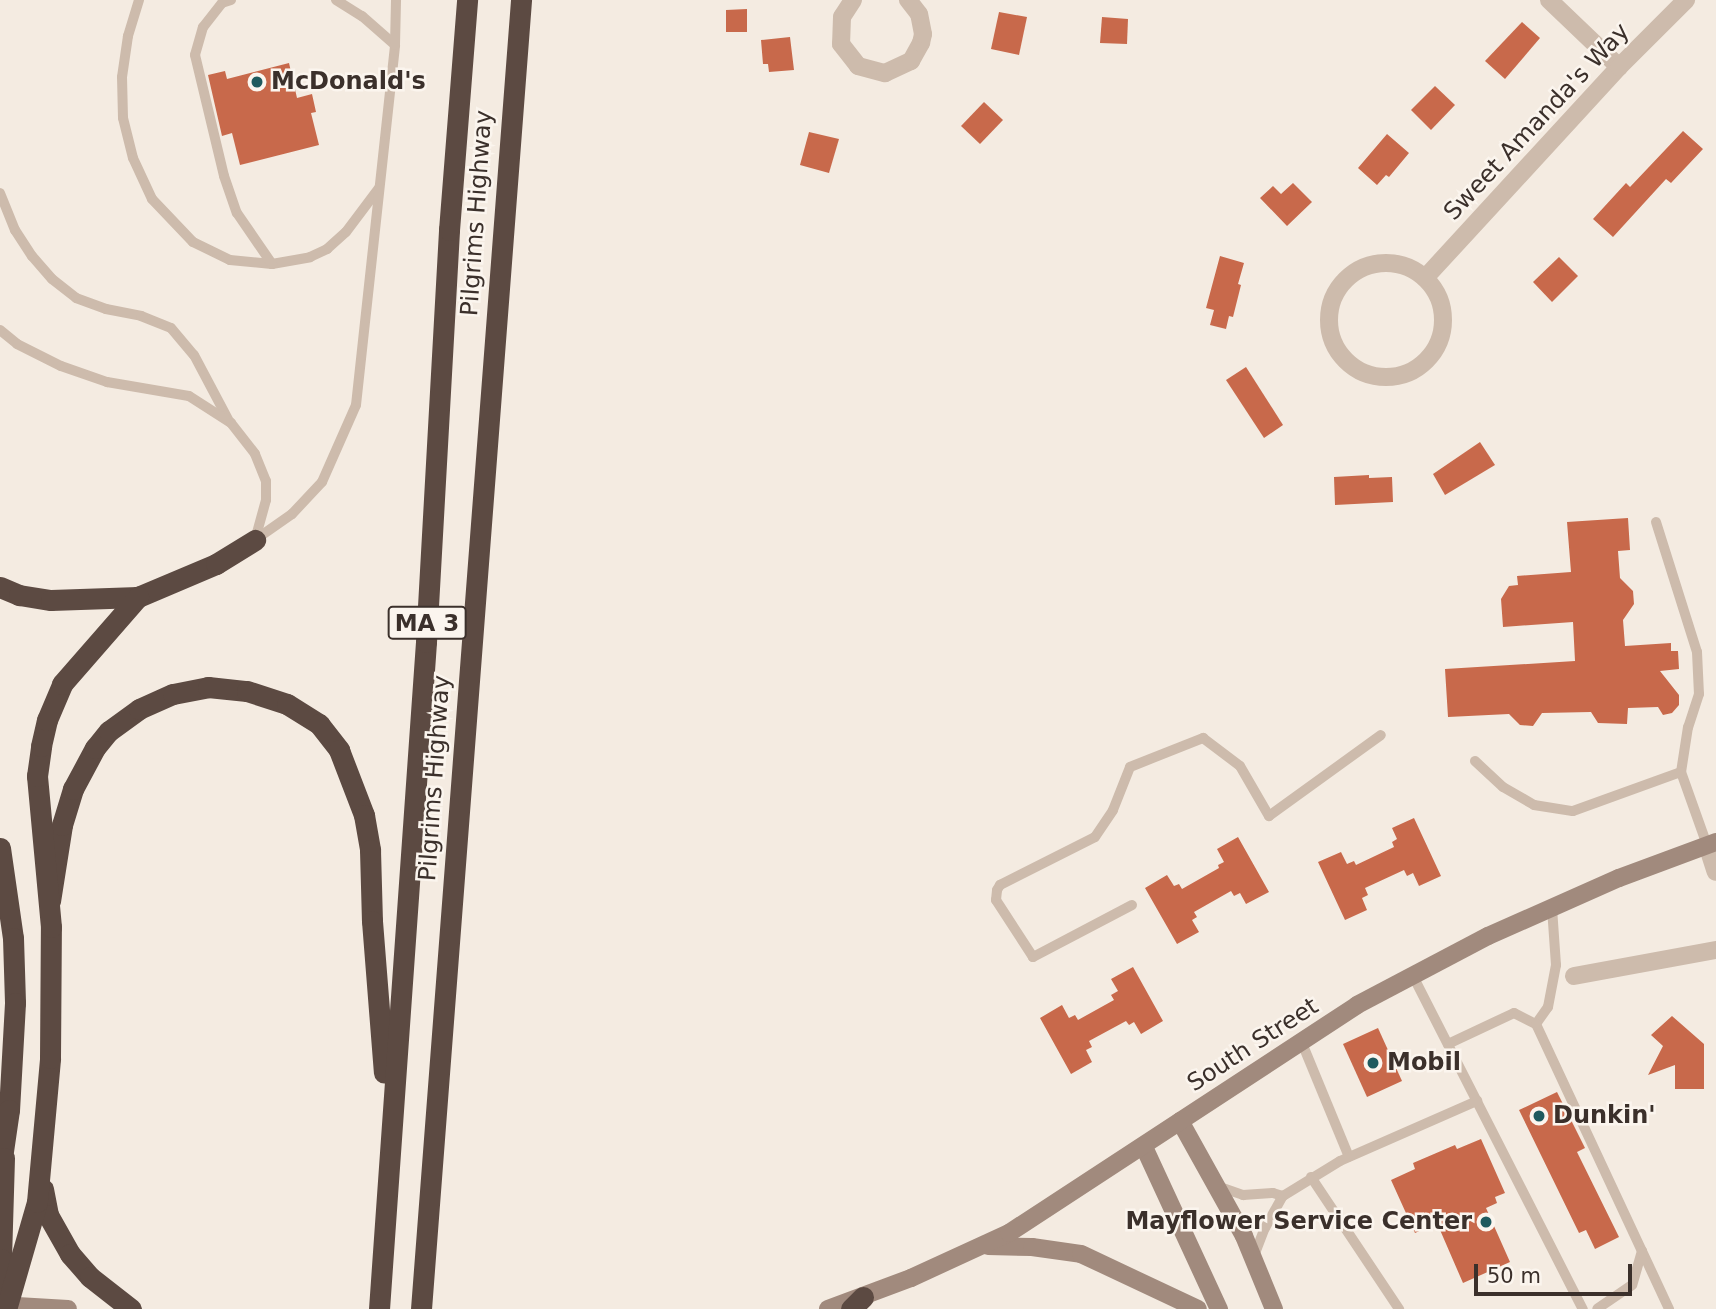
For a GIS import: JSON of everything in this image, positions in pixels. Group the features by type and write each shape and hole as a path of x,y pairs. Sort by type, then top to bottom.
{"highway":[{"path":"449,230 453,0"},
{"name":"Pilgrims Highway","path":"379,1309 426,642 449,230 467,0"},
{"name":"Pilgrims Highway","path":"421,1309 521,0"},
{"path":"0,587 19,595 51,600 138,597 216,564 255,540"},
{"path":"4,1306 37,1202 50,1058 50,901 37,776 47,720 62,684 138,597"},
{"path":"50,901 62,825 73,789 95,748 110,731 139,709 173,694 208,687 221,688 247,691 287,704 319,724 344,761 354,782 366,827 390,1149"},
{"path":"0,848 13,939 15,1003 4,1150 1,1259 4,1306"},
{"path":"0,1172 4,1150"},
{"path":"41,1170 48,1215 64,1245 90,1277 131,1309"}],"main road":[{"name":"South Street","path":"828,1309 857,1303 984,1246 1028,1222 1357,1005 1488,936 1712,843"},
{"path":"1180,1121 1254,1256 1274,1309"},
{"path":"1144,1147 1219,1309"},
{"path":"984,1246 1032,1247 1081,1254 1198,1309"},
{"path":"4,1306 68,1309"}],"street":[{"path":"853,0 842,17 841,44 858,66 885,73 911,61 921,43 919,14 908,0"},
{"path":"1549,0 1619,68"},
{"name":"Sweet Amanda's Way","path":"1425,278 1619,68 1686,0"},
{"path":"1391,263 1410,268 1425,278 1437,293 1443,312 1443,331 1436,349 1424,363 1399,376 1371,376 1354,368 1336,346 1329,319 1332,301 1341,284 1355,272 1373,265 1391,263"},
{"path":"1712,843 1716,872"},
{"path":"1574,976 1716,950"}],"lane":[{"path":"139,0 128,36 122,77 123,118 142,180 152,199 193,242 230,260 272,264 310,257 327,249 346,232 379,188"},
{"path":"231,0 222,3 203,27 195,55 223,176 237,213 272,264"},
{"path":"336,0 362,16 395,45"},
{"path":"255,540 292,514 322,482 356,405 395,45 396,1"},
{"path":"0,193 15,230 32,256 52,279 76,298 106,309 141,316 171,328 194,355 231,423 255,454 267,481 266,500 255,540"},
{"path":"0,330 18,344 61,366 107,382 189,396 231,423"},
{"path":"1656,522 1697,652 1699,694 1688,727 1681,772 1712,843"},
{"path":"1132,905 1033,957 996,900 1000,885 1095,837 1112,810 1130,767 1203,738 1240,766 1269,816 1381,735"},
{"path":"1475,761 1503,786 1534,805 1573,811 1681,772"},
{"path":"1536,1024 1548,1007 1556,965 1552,908"},
{"path":"1413,976 1583,1309"},
{"path":"1448,1044 1514,1013 1536,1024 1669,1309"},
{"path":"1302,1043 1344,1159"},
{"path":"1254,1256 1265,1228 1283,1196 1344,1159 1477,1101"},
{"path":"1311,1177 1399,1309"},
{"path":"1217,1186 1243,1195 1273,1193 1283,1196"},
{"path":"1597,1309 1632,1285 1642,1251"}],"building":[{"path":"747,9 747,32 726,32 726,10"},
{"path":"999,12 1027,17 1019,55 991,49"},
{"path":"1102,17 1128,19 1127,44 1100,43"},
{"path":"1522,22 1540,38 1505,79 1485,61"},
{"path":"790,37 794,70 769,72 768,64 763,64 761,40"},
{"path":"289,63 297,98 312,94 316,112 311,113 319,145 240,165 232,133 222,136 208,75 225,71 227,79"},
{"path":"1435,86 1455,105 1431,130 1411,110"},
{"path":"984,102 1003,120 980,144 961,126"},
{"path":"1683,131 1703,149 1671,183 1666,179 1613,237 1593,219 1626,183 1630,187"},
{"path":"809,132 839,139 829,173 800,165"},
{"path":"1387,134 1409,153 1389,177 1386,175 1377,185 1358,168"},
{"path":"1293,183 1312,202 1287,226 1260,198 1273,186 1281,194"},
{"path":"1220,256 1244,263 1233,317 1229,316 1226,329 1210,325 1214,310 1206,308"},
{"path":"1559,257 1578,276 1552,302 1533,282"},
{"path":"1246,367 1283,425 1264,438 1226,380"},
{"path":"1480,442 1495,465 1445,495 1433,474"},
{"path":"1369,475 1369,478 1392,477 1393,502 1335,505 1334,477"},
{"path":"1628,518 1630,550 1618,551 1620,578 1633,591 1634,604 1623,620 1625,646 1671,643 1671,651 1678,651 1679,669 1660,671 1679,695 1679,705 1672,713 1663,715 1658,707 1628,708 1627,724 1598,723 1591,712 1542,713 1533,726 1520,725 1509,714 1448,717 1445,669 1575,661 1573,622 1503,627 1501,599 1509,586 1518,585 1517,576 1571,572 1567,522"},
{"path":"1414,818 1441,876 1419,886 1413,873 1407,876 1404,870 1365,888 1368,895 1362,898 1367,910 1345,920 1318,862 1341,852 1347,864 1354,861 1356,865 1394,847 1392,842 1397,839 1392,828"},
{"path":"1238,837 1269,892 1246,904 1240,893 1234,896 1231,891 1194,912 1197,917 1192,920 1199,932 1177,944 1145,888 1167,875 1174,886 1179,884 1182,889 1219,868 1218,865 1224,862 1217,849"},
{"path":"1133,967 1163,1021 1141,1034 1134,1022 1129,1025 1126,1021 1089,1041 1092,1047 1086,1050 1092,1062 1071,1074 1040,1018 1062,1005 1069,1018 1075,1015 1078,1020 1114,1000 1111,995 1118,991 1111,979"},
{"path":"1672,1016 1704,1044 1704,1089 1675,1089 1675,1065 1648,1075 1663,1046 1651,1035"},
{"name":"Mobil","path":"1378,1028 1402,1081 1367,1097 1343,1044"},
{"path":"1557,1092 1585,1148 1577,1152 1619,1237 1595,1249 1586,1230 1579,1233 1519,1110"},
{"path":"1481,1139 1505,1193 1495,1197 1497,1203 1486,1208 1510,1262 1463,1283 1437,1223 1415,1233 1391,1180 1415,1169 1413,1163 1455,1145 1457,1149"}],"place":[{"name":"McDonald's","path":"257,82"},
{"name":"Mobil","path":"1373,1063"},
{"name":"Dunkin'","path":"1539,1116"},
{"name":"Mayflower Service Center","path":"1486,1222"}]}
